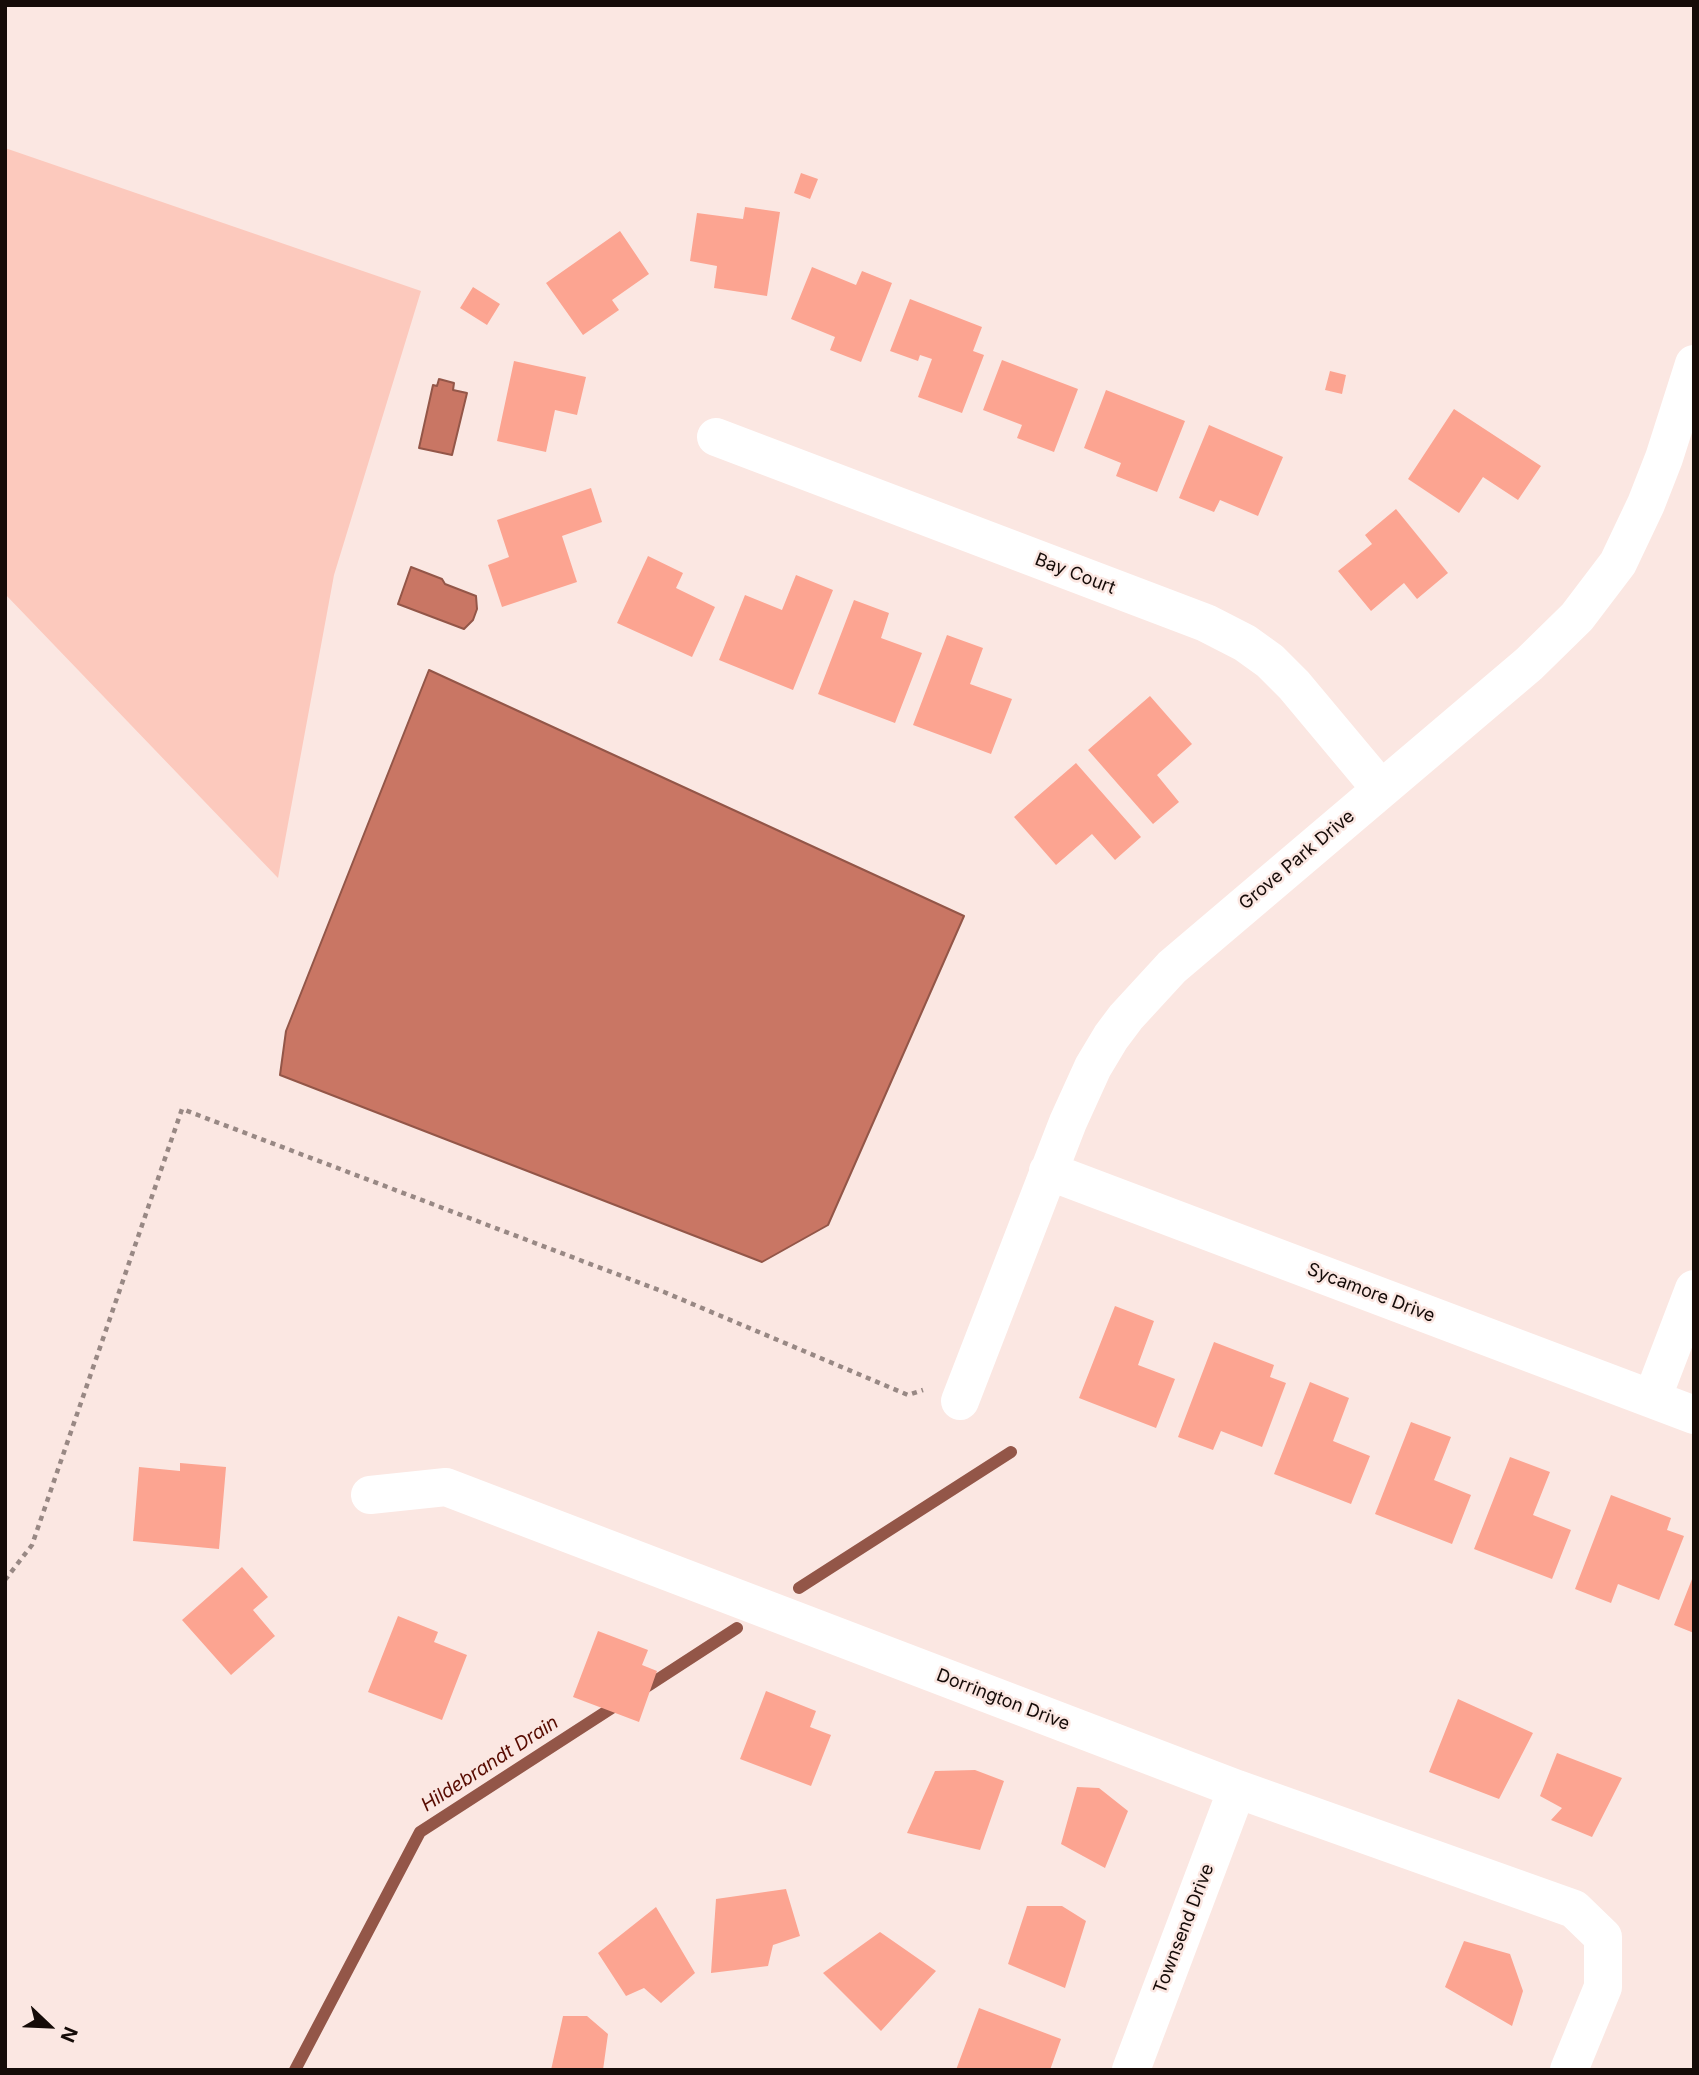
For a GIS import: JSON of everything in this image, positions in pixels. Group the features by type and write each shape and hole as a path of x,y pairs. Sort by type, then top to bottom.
{"street":[{"name":"Grove Park Drive","path":"945,1395 1048,1171 1074,1106 1093,1067 1126,1017 1172,967 1555,640 1577,617 1618,563 1655,481 1694,364"},
{"name":"Bay Court","path":"716,437 1206,623 1245,643 1270,661 1294,685 1381,789"},
{"name":"Sycamore Drive","path":"1048,1171 1694,1415"},
{"path":"1652,1399 1694,1289"},
{"name":"Dorrington Drive","path":"370,1495 446,1487 1237,1789 1574,1909 1603,1937 1603,1987 1569,2070"},
{"name":"Townsend Drive","path":"1131,2070 1237,1789"}],"path":[{"path":"5,1580 32,1545 182,1109 664,1292 908,1395 945,1395"}],"shaded area":[{"path":"5,148 421,291 334,575 278,878 5,594"},
{"path":"439,379 454,383 453,390 467,393 452,455 419,448 433,385 437,386"},
{"path":"411,567 476,596 477,609 473,620 464,629 398,604"},
{"path":"429,670 964,916 828,1225 762,1262 280,1075 286,1031"}],"building":[{"path":"801,173 818,179 810,199 794,193"},
{"path":"745,207 780,212 767,296 714,288 717,266 690,261 697,213 743,219"},
{"path":"620,231 649,274 612,300 619,310 583,335 546,283"},
{"path":"812,267 856,285 862,271 892,283 861,362 830,350 835,337 791,319"},
{"path":"473,287 500,304 487,325 460,308"},
{"path":"910,299 982,327 973,351 984,355 962,413 918,397 932,359 920,355 918,361 890,351"},
{"path":"1002,360 1078,389 1054,452 1017,438 1022,425 983,410"},
{"path":"514,361 586,377 577,415 555,410 546,452 497,441"},
{"path":"1330,371 1346,375 1342,394 1325,390"},
{"path":"1106,390 1185,421 1157,492 1116,476 1121,463 1084,448"},
{"path":"1454,409 1541,466 1518,500 1483,477 1459,513 1408,479"},
{"path":"1209,425 1283,457 1258,516 1220,500 1214,512 1179,498"},
{"path":"591,488 602,522 562,536 577,582 502,607 488,565 509,557 497,520"},
{"path":"1396,509 1448,573 1417,599 1404,583 1371,611 1338,571 1372,544 1365,535"},
{"path":"648,556 683,573 676,588 715,607 692,657 617,623"},
{"path":"796,575 833,590 793,690 719,660 745,595 782,610"},
{"path":"854,600 889,613 881,638 922,653 895,723 818,694"},
{"path":"947,635 983,648 970,684 1012,699 991,754 913,725"},
{"path":"1150,696 1192,744 1157,775 1179,802 1153,824 1088,750"},
{"path":"1076,763 1141,837 1115,860 1092,834 1056,865 1014,817"},
{"path":"1115,1306 1154,1321 1138,1365 1175,1379 1156,1428 1079,1398"},
{"path":"1214,1342 1274,1365 1270,1377 1286,1383 1262,1447 1221,1431 1213,1450 1178,1437"},
{"path":"1310,1382 1349,1398 1333,1441 1370,1456 1351,1504 1274,1474"},
{"path":"1411,1422 1451,1437 1434,1480 1471,1495 1452,1544 1375,1514"},
{"path":"1510,1457 1550,1472 1533,1515 1571,1530 1552,1579 1474,1549"},
{"path":"180,1463 226,1467 219,1549 133,1541 139,1467 180,1471"},
{"path":"1611,1495 1671,1518 1667,1530 1684,1536 1659,1600 1618,1584 1611,1603 1575,1589"},
{"path":"242,1567 268,1597 253,1610 275,1636 231,1675 182,1620"},
{"path":"1694,1574 1694,1633 1674,1625"},
{"path":"398,1616 438,1632 434,1642 467,1655 442,1720 368,1692"},
{"path":"598,1631 648,1650 642,1665 657,1671 639,1722 573,1697"},
{"path":"766,1691 816,1711 810,1727 831,1735 811,1786 740,1759"},
{"path":"1458,1699 1533,1733 1499,1799 1429,1772"},
{"path":"1557,1753 1622,1778 1592,1837 1551,1820 1562,1808 1540,1796"},
{"path":"975,1770 1004,1781 980,1850 907,1833 935,1771"},
{"path":"1077,1787 1099,1788 1128,1811 1105,1868 1061,1844"},
{"path":"786,1889 800,1936 773,1945 768,1966 711,1973 716,1899"},
{"path":"1027,1906 1062,1906 1086,1921 1065,1988 1008,1964"},
{"path":"656,1907 695,1973 661,2003 644,1988 626,1996 598,1953"},
{"path":"880,1932 936,1971 881,2031 823,1973"},
{"path":"1464,1941 1510,1954 1523,1991 1512,2026 1445,1987"},
{"path":"979,2008 1061,2039 1050,2070 956,2070"},
{"path":"563,2016 587,2016 608,2034 603,2070 551,2070"}],"waterway":[{"name":"Hildebrandt Drain","path":"799,1588 1011,1452"},
{"name":"Hildebrandt Drain","path":"640,1691 737,1628"},
{"name":"Hildebrandt Drain","path":"295,2070 420,1832 621,1702"}]}
